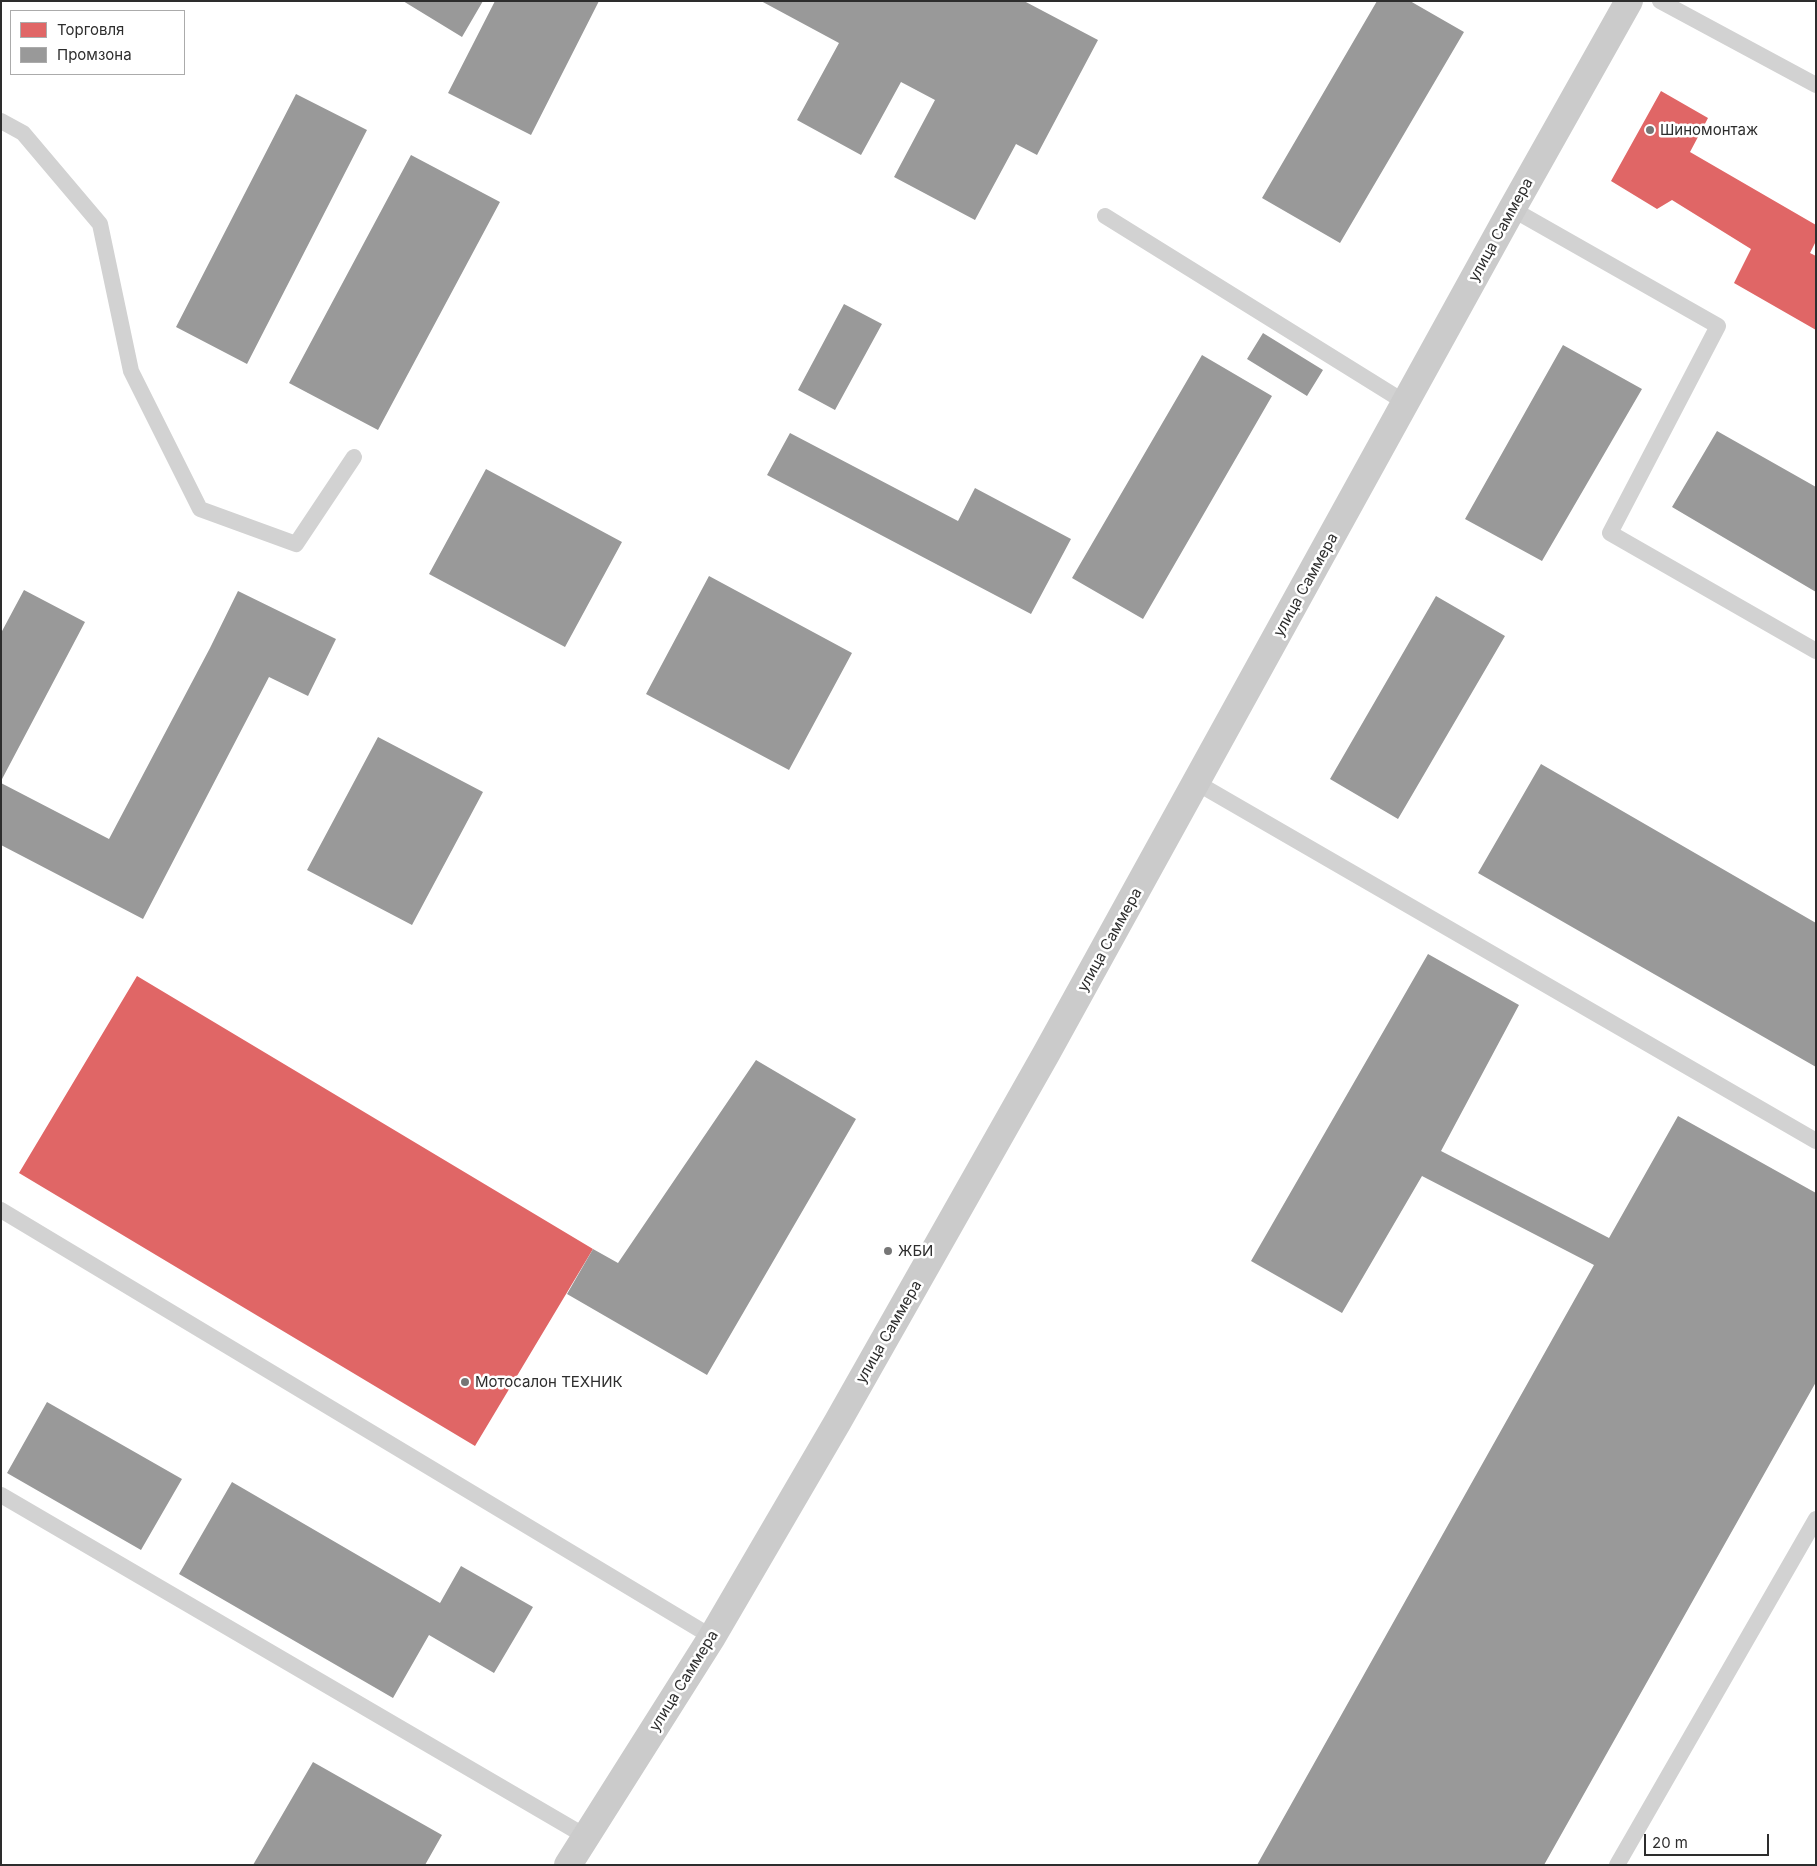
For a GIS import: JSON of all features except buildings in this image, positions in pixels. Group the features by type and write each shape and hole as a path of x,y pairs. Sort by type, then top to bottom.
{"street":[{"name":"улица Саммера","path":"568,1865 712,1637 870,1364 1197,783 1512,209 1629,1"}],"lane":[{"path":"1660,1 1816,85"},
{"path":"1,121 23,133 100,224 131,371 200,509 296,544 354,457"},
{"path":"1512,209 1718,326 1610,533 1816,651"},
{"path":"1105,216 1406,403"},
{"path":"1197,783 1816,1142"},
{"path":"1,1210 712,1637"},
{"path":"1,1495 585,1836"},
{"path":"1617,1865 1816,1519"}],"place":[{"name":"Шиномонтаж","path":"1650,130"},
{"name":"ЖБИ","path":"888,1251"},
{"name":"Мотосалон ТЕХНИК","path":"465,1382"}]}
